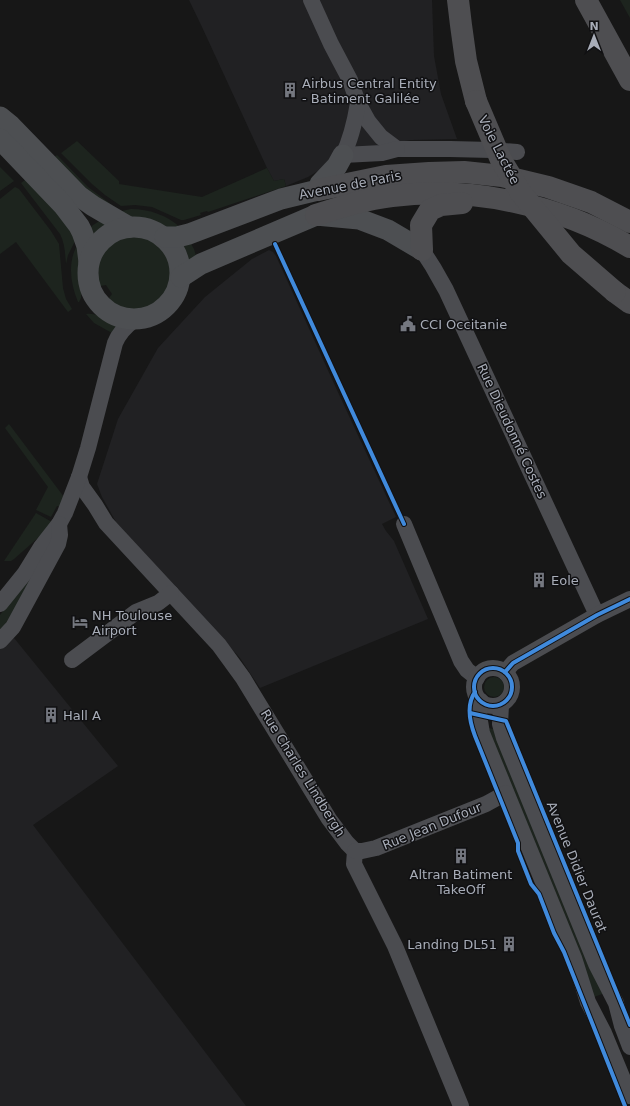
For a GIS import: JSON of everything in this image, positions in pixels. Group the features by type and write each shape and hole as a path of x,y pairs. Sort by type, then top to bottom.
{"highway":[{"name":"Voie Lactée","path":"458,0 466,61 476,101 501,160 521,193 571,254 623,297"},
{"path":"586,0 630,80"},
{"name":"Avenue de Paris","path":"318,190 386,176 464,172 502,176 548,187 591,202 630,222"},
{"name":"Avenue de Paris","path":"316,215 367,200 393,196 419,194 473,195 497,198 559,214 580,222 630,247"},
{"path":"422,250 421,225 430,210 441,205 452,204 518,203"}],"main road":[{"path":"0,117 8,123 79,196 98,210 129,227"},
{"path":"0,139 63,205 82,232 87,246 90,285 94,296 101,305 110,312 120,317 134,320 149,317 165,308 171,301 176,294 181,277 181,268 176,252 165,237 148,228 129,227 108,235 99,242 89,262"},
{"path":"318,190 320,184 336,166 343,155"},
{"name":"Avenue de Paris","path":"165,237 177,237 189,234 281,199 318,190"},
{"path":"316,215 359,219 388,230 422,250"},
{"name":"Avenue de Paris","path":"181,277 200,264 316,215"}],"street":[{"path":"311,0 331,44 350,80 358,103 368,121 381,137 397,149"},
{"path":"358,103 353,129 343,155 382,152 397,149 492,150 517,152"},
{"name":"Rue Dieudonné Costes","path":"422,250 446,290 597,614"},
{"path":"0,604 25,573 65,513 88,448 114,343 121,332 134,320"},
{"name":"Rue Charles Lindbergh","path":"79,477 82,487 106,523 218,645 243,678 329,819 355,851"},
{"path":"0,641 13,626 58,544 59,524"},
{"path":"404,524 460,661 467,670 477,678"},
{"path":"72,660 136,612 158,603 171,593"},
{"path":"505,672 512,663 597,614 630,599"},
{"path":"490,669 498,669 505,672 511,681 512,692 506,702 501,705 490,706 481,701 475,692 474,687 477,678 482,672 490,669"},
{"path":"481,701 478,715 482,732 574,958 588,1002 604,1033 630,1096"},
{"name":"Avenue Didier Daurat","path":"501,705 500,724 504,738 596,964 616,1002 622,1026 630,1047"},
{"name":"Rue Jean Dufour","path":"355,851 376,848 486,804 506,793"},
{"path":"355,851 354,864 395,946 461,1106"}],"shaded area":[{"path":"189,0 432,0 434,56 441,94 457,139 411,140 337,153 323,168 308,177 286,186 284,179 274,181"},
{"path":"620,0 630,0 630,18"},
{"path":"77,141 119,181 119,184 202,197 267,168 274,181 284,179 286,186 208,212 200,213 201,215 181,220 152,207 135,205 121,206 105,195 61,153"},
{"path":"57,155 88,187 116,208 109,210 52,159"},
{"path":"0,167 14,181 0,191"},
{"path":"28,178 64,216 75,241 68,255 66,264 64,245 60,234 21,183"},
{"path":"15,187 19,189 59,244 63,288 66,299 72,309 68,312 16,242 0,254 0,199"},
{"path":"131,209 144,210 164,216 176,223 181,228 170,229 153,221 139,217 128,218 117,212"},
{"path":"101,220 106,225 92,237 88,230"},
{"path":"129,236 143,236 156,243 169,260 171,271 170,282 165,293 158,301 148,307 137,310 124,308 112,301 109,298 112,294 106,285 100,286 98,280 99,261 105,250 114,241"},
{"path":"79,242 79,277 82,287 81,298 78,302 73,287 71,264 75,249"},
{"path":"190,242 197,259 189,262 183,245"},
{"path":"269,250 276,256 396,517 382,524 394,541 428,619 260,688 240,658 116,522 102,497 97,484 118,419 158,348 205,297 252,259"},
{"path":"86,314 96,315 108,323 117,326 112,333 94,323"},
{"path":"9,424 64,497 60,507 57,506 51,517 36,510 48,487 5,428"},
{"path":"36,513 52,522 48,529 14,559 11,561 4,561"},
{"path":"33,571 30,590 0,631 0,615"},
{"path":"14,638 118,766 33,825 246,1106 0,1106 0,647"},
{"path":"490,677 498,677 504,683 504,691 498,697 490,697 484,691 484,683"},
{"path":"484,727 498,730 605,993 594,997"}],"cycle path":[{"path":"275,244 404,524"},
{"path":"505,672 513,663 597,615 630,599"},
{"path":"493,668 503,671 509,677 512,687 509,697 503,703 493,706 483,703 477,697 474,687 477,677 483,671 493,668"},
{"path":"475,692 470,703 470,720 475,736 518,843 518,851 531,884 539,894 554,933 564,952 625,1106"},
{"path":"470,713 506,721 630,1025"}],"place":[{"name":"Airbus Central Entity - Batiment Galilée","path":"290,90"},
{"name":"CCI Occitanie","path":"408,324"},
{"name":"Eole","path":"539,580"},
{"name":"NH Toulouse Airport","path":"80,622"},
{"name":"Hall A","path":"51,715"},
{"name":"Altran Batiment TakeOff","path":"461,856"},
{"name":"Landing DL51","path":"509,944"}]}
